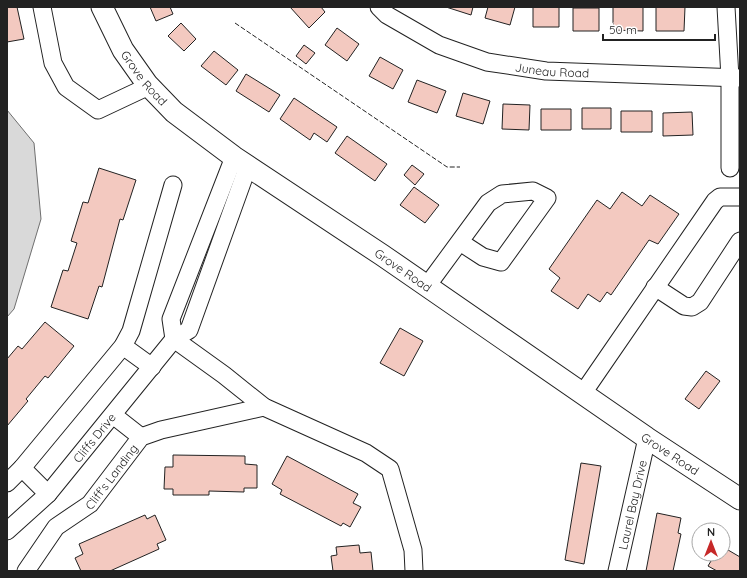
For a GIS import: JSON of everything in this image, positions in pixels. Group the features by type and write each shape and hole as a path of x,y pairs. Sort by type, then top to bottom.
{"main road":[{"name":"Grove Road","path":"102,7 123,50 149,86 174,112 241,161 427,286 647,438 740,499"}],"street":[{"path":"42,7 53,63 66,87 98,110 149,86"},
{"name":"Juneau Road","path":"379,7 387,15 439,46 487,62 546,71 735,78"},
{"path":"726,7 735,78 730,168"},
{"path":"241,161 171,319 174,338 264,407 366,452 390,469 413,550 414,571"},
{"path":"7,483 22,468 123,346 131,331 173,185"},
{"path":"427,286 488,203 502,194 533,191 547,198 501,262 483,257 460,242"},
{"path":"583,393 715,201 720,197 740,197"},
{"path":"655,287 684,306 692,307 700,302 740,241"},
{"name":"Cliffs Drive","path":"7,531 48,494 174,338"},
{"path":"123,346 152,367"},
{"name":"Cliff's Landing","path":"26,571 56,527 90,504 141,437 161,430 264,407"},
{"path":"113,415 141,437"},
{"name":"Laurel Bay Drive","path":"617,571 647,438"},
{"path":"22,468 48,494"}],"shaded area":[{"path":"7,110 34,143 41,219 14,309 7,317"}],"building":[{"path":"7,7 17,7 24,39 7,42"},
{"path":"150,7 170,7 173,14 156,21"},
{"path":"290,7 321,7 325,12 309,28"},
{"path":"446,7 473,7 471,15"},
{"path":"488,7 515,7 510,25 485,18"},
{"path":"533,7 559,7 559,27 533,27"},
{"path":"613,7 643,7 643,31 613,30"},
{"path":"656,7 685,7 684,31 656,31"},
{"path":"573,8 599,8 599,31 573,31"},
{"path":"181,23 196,39 184,51 168,36"},
{"path":"337,28 359,44 347,61 325,45"},
{"path":"304,45 315,53 306,64 296,56"},
{"path":"214,51 238,70 226,85 201,66"},
{"path":"380,57 403,70 393,89 369,76"},
{"path":"246,74 280,95 269,112 236,91"},
{"path":"417,80 446,91 437,113 408,102"},
{"path":"463,93 490,101 483,124 456,116"},
{"path":"294,98 337,127 327,142 314,133 310,140 280,119"},
{"path":"503,104 530,105 529,130 502,129"},
{"path":"582,108 611,108 611,129 582,129"},
{"path":"541,109 571,109 571,130 541,130"},
{"path":"621,111 652,111 652,132 621,132"},
{"path":"692,112 693,135 663,136 663,113"},
{"path":"347,136 387,164 375,181 335,153"},
{"path":"412,165 424,174 415,185 404,175"},
{"path":"99,168 136,180 123,220 120,219 102,287 99,286 88,319 51,307 63,270 68,271 77,243 71,241 83,202 88,203"},
{"path":"414,187 439,205 425,223 400,205"},
{"path":"622,192 642,206 650,195 679,214 658,244 649,240 611,295 607,292 600,302 588,294 578,309 551,291 560,278 549,269 597,200 610,209"},
{"path":"45,322 74,346 48,378 45,376 26,399 28,401 7,426 7,359 18,346 22,349"},
{"path":"400,328 423,341 404,376 380,363"},
{"path":"706,371 720,381 699,409 685,399"},
{"path":"173,455 245,456 245,464 257,465 257,488 244,488 244,492 209,491 209,495 173,495 173,489 164,489 165,467 173,467"},
{"path":"287,456 358,494 353,503 361,507 350,527 343,523 341,526 280,494 282,490 272,484"},
{"path":"581,463 601,466 584,564 565,560"},
{"path":"657,513 681,518 678,533 681,534 673,571 646,571"},
{"path":"145,515 147,519 155,515 166,540 157,544 159,549 110,571 81,571 75,558 83,554 79,544"},
{"path":"359,545 360,553 371,552 373,571 333,571 331,556 337,555 336,547"},
{"path":"731,552 740,557 740,571 717,571 708,566 710,562 731,562"}],"fence":[{"path":"235,23 447,167 460,167"}]}
